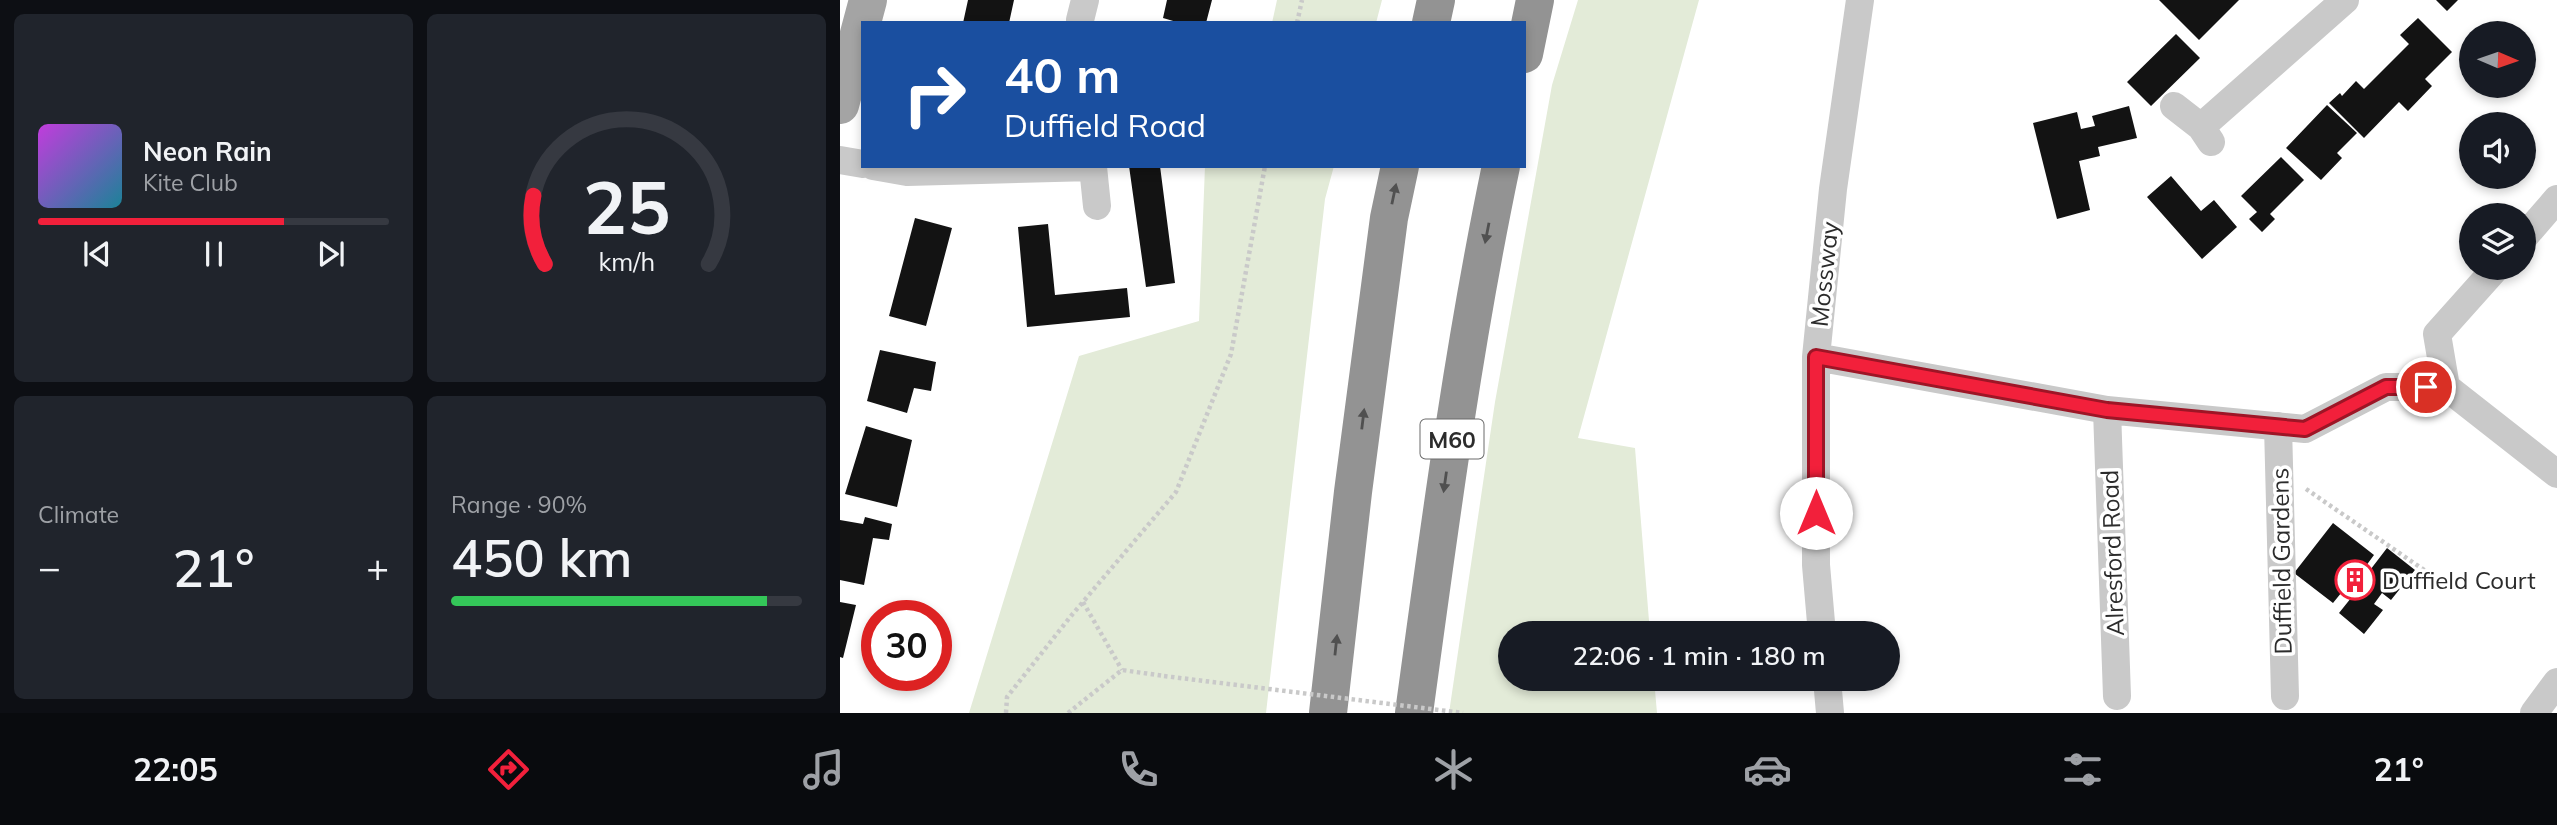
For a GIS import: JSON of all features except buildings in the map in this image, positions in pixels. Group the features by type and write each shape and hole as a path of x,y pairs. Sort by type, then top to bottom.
{"highway":[{"path":"1431,21 1436,0"},
{"path":"1526,44 1535,0"},
{"path":"1328,713 1353,492 1389,218 1400,168"},
{"name":"M60","path":"1414,713 1448,457 1501,168"}],"main road":[{"path":"862,21 868,0"},
{"path":"840,104 861,26"}],"street":[{"name":"Mossway","path":"1821,621 1816,565 1816,357 1833,189 1860,0"},
{"path":"2175,106 2206,134 2345,0"},
{"path":"840,160 861,164"},
{"path":"884,168 907,172 1056,168"},
{"path":"1093,168 1097,206"},
{"path":"2536,223 2557,199"},
{"path":"2446,387 2437,334 2485,280"},
{"path":"1816,357 2107,410 2305,429 2386,387 2446,387 2557,474"},
{"name":"Alresford Road","path":"2107,410 2117,696"},
{"name":"Duffield Gardens","path":"2278,426 2285,696"},
{"path":"2534,713 2557,682"},
{"path":"1828,691 1830,713"}],"path":[{"path":"1297,21 1302,0"},
{"path":"1006,713 1007,697 1176,492 1231,354 1265,168"},
{"path":"2279,471 2427,572"},
{"path":"1083,602 1122,670"},
{"path":"1068,713 1122,670 1463,713"}],"green space":[{"path":"1277,0 1382,0 1377,21 1272,21"},
{"path":"1578,0 1699,0 1578,438 1635,448 1649,621 1498,621 1498,691 1655,691 1657,713 1449,713 1495,402 1552,85"},
{"path":"1205,168 1333,168 1325,199 1266,713 969,713 1079,356 1199,321"}],"place":[{"name":"Duffield Court","path":"2355,580"}],"route":[{"path":"1816,513 1816,357 2107,410 2305,429 2386,387 2426,387"}]}
